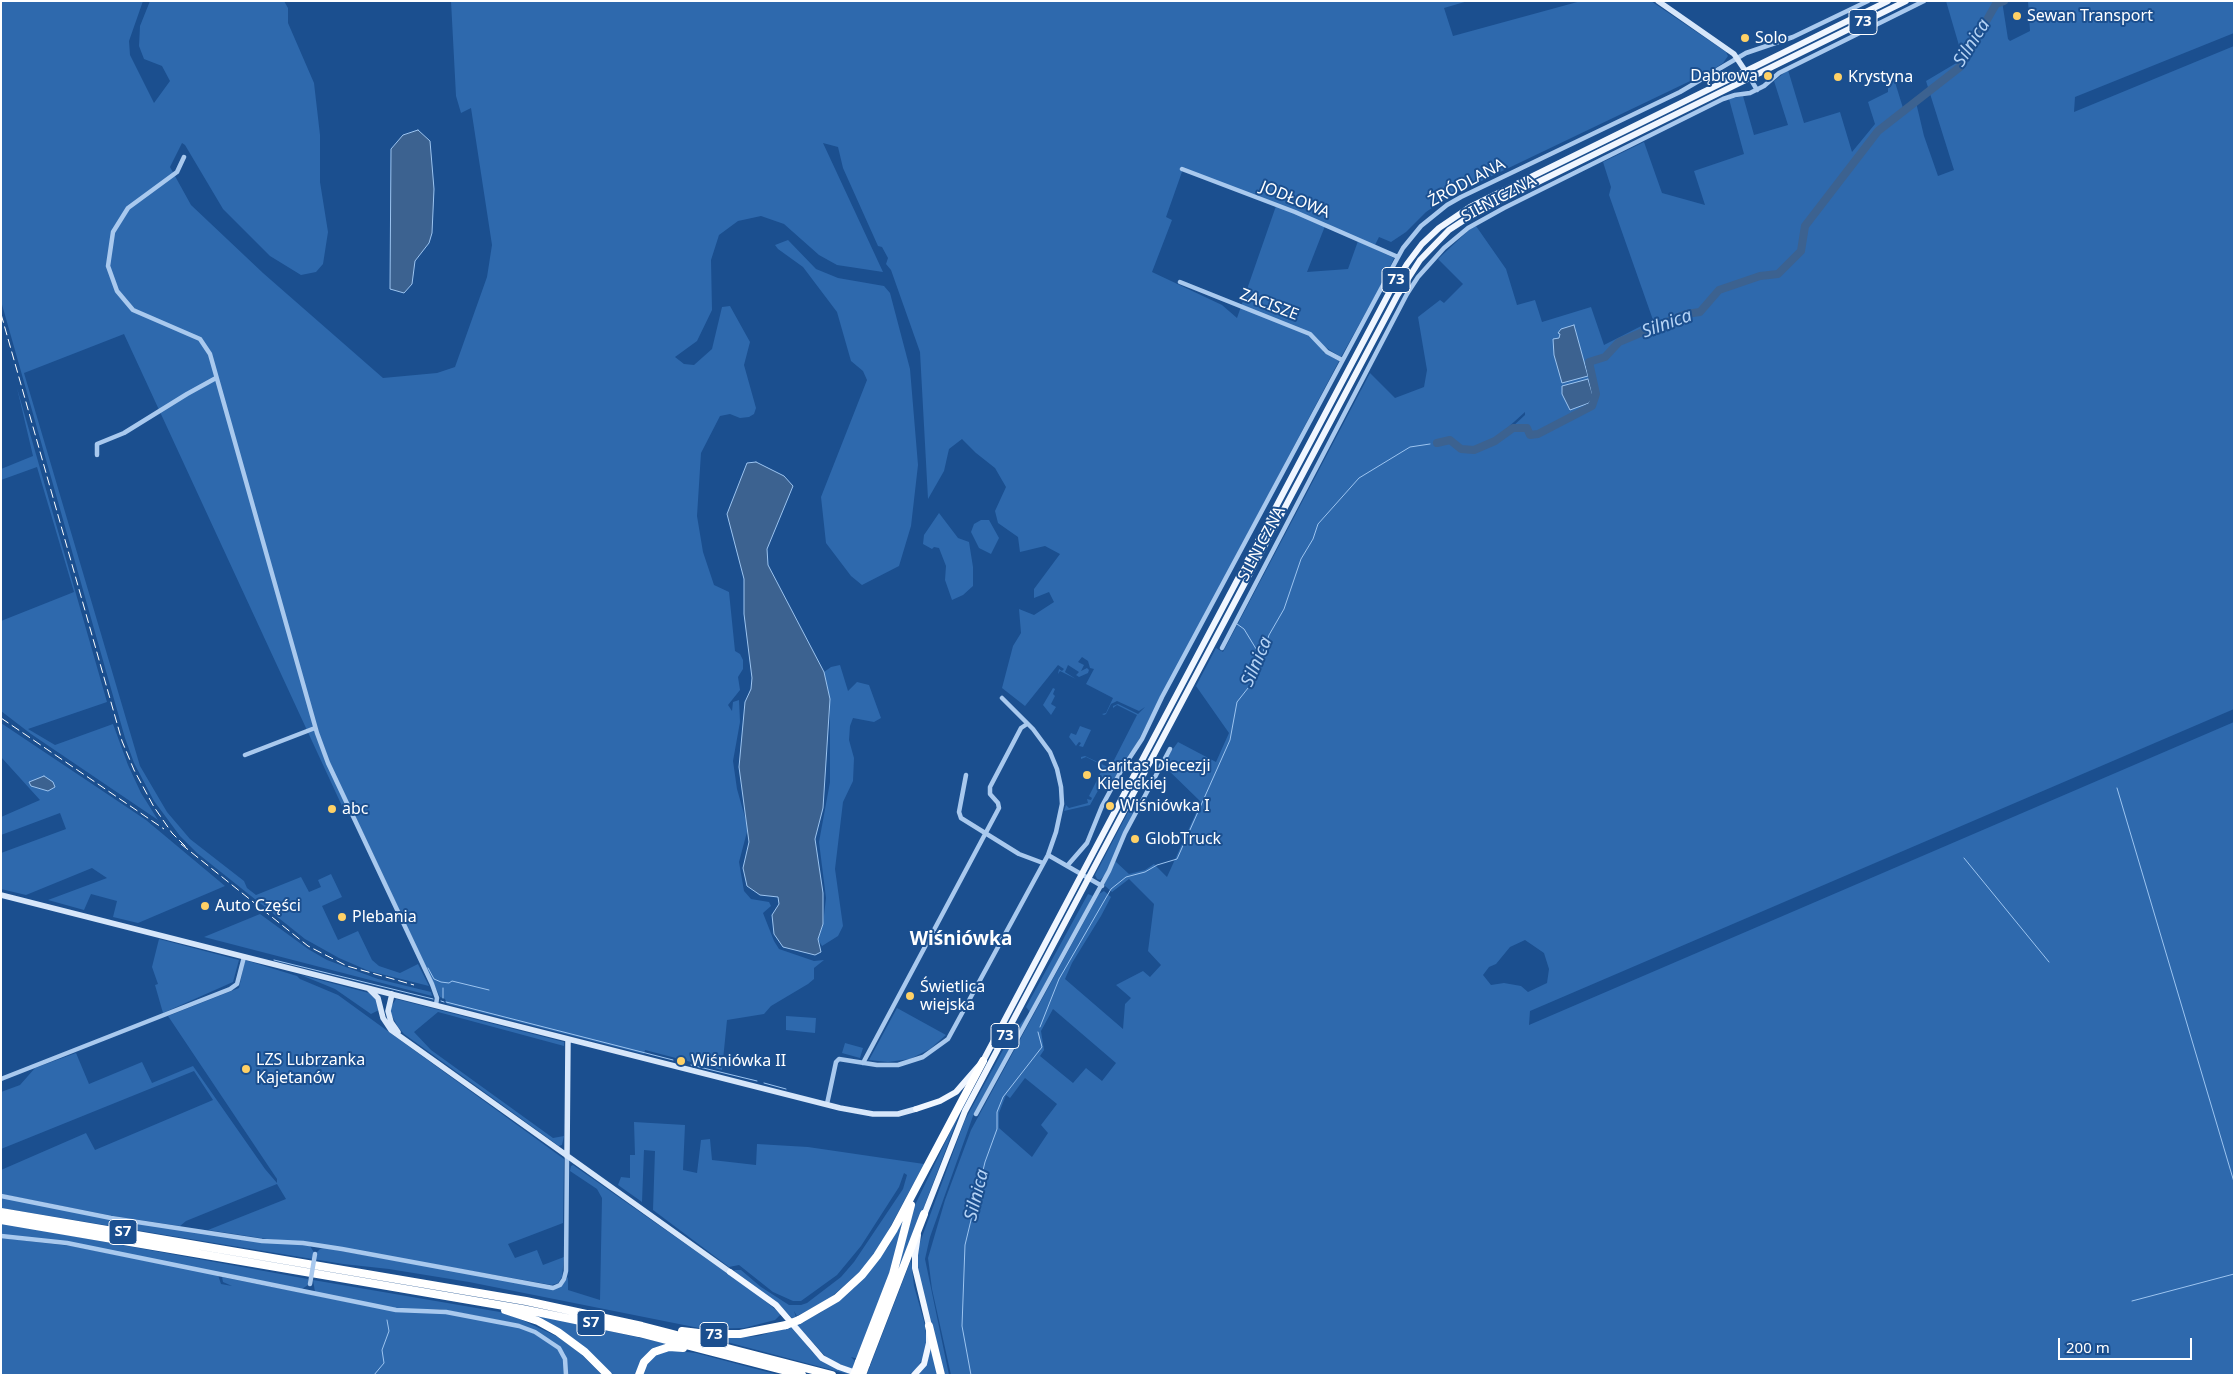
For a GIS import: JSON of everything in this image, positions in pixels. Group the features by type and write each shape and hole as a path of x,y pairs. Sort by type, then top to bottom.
{"highway":[{"name":"73","path":"642,1326 729,1335 764,1331 798,1320 837,1298 869,1267 885,1244 982,1061"},
{"name":"73","path":"862,1375 863,1363 891,1279 908,1213 920,1180"},
{"name":"S7","path":"1,1212 494,1295 642,1326 832,1375"},
{"name":"73","path":"854,1375 863,1363 924,1214"},
{"name":"S7","path":"1,1220 575,1319 720,1353 802,1375"},
{"path":"460,1298 513,1312 545,1324 576,1345 608,1375"},
{"name":"73","path":"929,1326 941,1375"},
{"name":"73","path":"639,1375 647,1358 664,1348 675,1347 720,1353"}],"main road":[{"name":"73","path":"982,1061 1388,293 1414,254 1440,228 1470,206 1888,1"},
{"name":"73","path":"929,1326 915,1263 916,1246 924,1214 965,1111 1392,304 1420,260 1450,230 1475,213 1906,1"},
{"path":"916,1109 946,1099 956,1092 982,1061"},
{"path":"730,1272 776,1305 822,1358 839,1367 862,1375"},
{"path":"914,1375 924,1364 928,1355 929,1326"}],"street":[{"path":"1658,1 1737,58 1757,90"},
{"name":"ŹRÓDLANA","path":"1067,866 1086,842 1102,806 1121,771 1142,739 1162,697 1398,257 1422,226 1447,205 1680,92 1737,58 1793,37 1868,1"},
{"name":"SILNICZNA","path":"1222,648 1407,294 1418,277 1444,248 1468,228 1504,208 1723,99 1757,90 1779,73 1924,1"},
{"path":"184,157 177,172 128,208 113,232 108,266 117,291 133,310 200,339 210,354 315,728 328,763 432,984 436,1005"},
{"name":"JODŁOWA","path":"1182,169 1295,212 1398,257"},
{"name":"ZACISZE","path":"1180,282 1310,334 1327,352 1342,360"},
{"path":"97,455 97,444 124,433 216,378"},
{"path":"827,1104 838,1059 887,1065 908,1062 927,1055 948,1039 1048,855 1062,804 1062,788 1057,769 1050,752 1034,729 1002,698"},
{"path":"863,1063 999,806 990,794 990,786 1021,728 1027,724"},
{"path":"245,756 315,728"},
{"path":"976,1114 1102,886 1137,807 1170,749"},
{"path":"966,775 960,816 1019,854 1043,864"},
{"path":"1048,855 1102,886"},
{"path":"1,896 827,1104 873,1114 898,1114 916,1109"},
{"path":"1,1079 230,989 237,984 244,957"},
{"path":"367,988 381,1003 381,1012 391,1030 730,1272"},
{"path":"381,1003 390,994"},
{"path":"390,994 389,1016 394,1027 403,1037"},
{"path":"1,1196 111,1218 262,1241 316,1245 553,1288 560,1285 566,1271 568,1039"},
{"path":"1,1236 67,1243 396,1310 446,1312 525,1328 559,1348 564,1359 566,1375"},
{"path":"308,1292 316,1245"}],"shaded area":[{"path":"1,1 143,1 129,41 130,55 154,103 170,81 162,66 144,59 139,46 140,26 150,1 284,1 288,8 288,23 314,83 320,135 320,182 328,232 323,264 316,272 301,275 270,256 223,209 182,143 170,167 191,205 263,273 383,378 437,373 455,367 487,277 492,245 471,108 461,113 456,96 451,1 1468,1 1444,8 1453,36 1581,1 1651,1 1726,52 1728,56 1723,63 1709,72 1448,197 1426,212 1406,232 1391,242 1379,237 1375,245 1325,226 1307,272 1348,269 1358,241 1394,258 1385,278 1341,357 1325,347 1323,352 1339,361 1137,743 1108,791 1100,787 1090,805 1064,811 1066,805 1069,808 1088,803 1087,799 1091,800 1092,798 1089,796 1102,770 1100,764 1086,757 1081,759 1081,757 1085,756 1110,768 1137,715 1117,705 1113,708 1113,706 1118,704 1138,714 1145,707 1139,711 1117,701 1111,704 1106,714 1102,714 1106,713 1113,698 1086,684 1094,669 1090,668 1088,661 1082,657 1078,662 1084,665 1081,671 1087,668 1089,670 1088,673 1079,677 1076,675 1079,672 1068,665 1065,672 1076,679 1060,671 1058,674 1059,669 1062,671 1064,669 1058,665 1025,706 1002,688 1013,646 1021,633 1019,609 1034,615 1054,602 1049,592 1034,598 1034,589 1060,554 1045,546 1020,552 1018,537 998,523 995,511 1006,487 995,468 962,439 949,449 944,471 928,499 920,352 891,270 886,264 888,258 882,247 878,246 843,168 838,147 823,143 883,272 837,265 819,255 784,224 761,216 738,221 719,235 711,260 712,310 697,341 675,357 684,364 694,365 712,349 722,307 730,306 750,342 744,365 756,408 754,414 749,417 740,418 730,414 720,416 701,453 697,516 703,552 714,585 729,592 735,651 740,654 743,660 743,669 738,677 740,690 728,705 732,711 733,702 739,700 740,722 733,761 737,789 748,828 739,862 744,891 751,899 769,902 771,906 763,913 779,949 814,961 824,960 814,968 814,979 771,1006 764,1014 727,1020 722,1070 645,1050 644,1054 447,1004 445,999 440,997 349,803 342,806 124,334 24,373 140,766 167,812 190,839 244,881 247,888 256,895 301,877 309,892 321,887 318,880 331,874 342,897 322,906 338,940 358,931 372,960 379,966 400,973 418,964 429,986 369,971 339,958 305,939 197,853 180,836 154,801 134,763 125,738 1,301","holes":["1183,169 1276,206 1237,318 1222,305 1152,272 1172,220 1166,217"]},
{"path":"1946,1 2002,1 2008,39 2010,41 2030,31 2028,1 2234,1 2234,33 2075,97 2074,112 2234,46 2234,709 1530,1011 1529,1025 2234,722 2234,1375 951,1375 932,1289 928,1258 945,1200 971,1130 1099,894 1104,891 1111,897 1072,963 1065,979 1123,1029 1125,1004 1131,998 1116,985 1143,971 1150,977 1161,965 1148,951 1154,904 1129,879 1112,892 1104,885 1115,861 1129,874 1145,870 1154,864 1167,877 1201,802 1162,764 1178,742 1216,762 1229,733 1196,686 1216,648 1223,652 1370,373 1395,398 1424,387 1427,370 1418,317 1440,300 1444,303 1463,284 1438,259 1469,230 1476,226 1506,269 1517,305 1535,300 1542,322 1591,307 1604,345 1653,320 1609,195 1611,187 1603,162 1644,142 1662,193 1705,205 1694,171 1744,154 1729,99 1743,96 1754,135 1788,125 1774,81 1788,70 1804,123 1840,112 1852,152 1875,124 1868,102 1888,92 1888,81 1894,79 1903,108 1915,98 1924,136 1938,176 1954,170 1926,81 1963,59","holes":["1525,412 1525,415 1496,442 1473,451 1461,450 1450,441 1439,444 1439,442 1451,439 1463,448 1475,449 1494,440","1525,940 1544,953 1549,969 1547,983 1528,992 1521,986 1504,983 1491,985 1483,975 1489,967 1496,964 1510,947","1053,1009 1116,1063 1102,1081 1086,1068 1073,1083 1040,1056 1044,1050 1041,1031","1025,1078 1057,1104 1041,1125 1048,1133 1032,1157 999,1128 999,1113 1006,1095 1010,1098"]},
{"path":"418,130 430,141 434,189 432,233 429,243 415,261 412,284 404,293 390,289 391,149 403,135"},
{"path":"788,240 816,269 838,278 884,286 890,293 910,369 918,465 911,526 899,566 862,585 851,576 826,543 821,497 867,380 863,371 851,361 837,312 803,267 775,245"},
{"path":"1574,325 1588,376 1562,383 1554,355 1553,339 1559,338 1560,334 1558,333 1561,329"},
{"path":"1588,379 1593,396 1589,403 1570,410 1562,394 1562,386"},
{"path":"17,388 107,702 28,729 55,745 113,724 128,765 141,793 158,820 31,734 1,711 1,621 74,592 37,467 1,480 1,469 33,456"},
{"path":"756,462 784,476 793,486 767,549 768,565 824,672 830,699 823,808 815,839 823,893 823,924 818,939 821,952 815,955 783,947 774,934 772,915 779,904 778,897 760,895 747,886 743,868 749,842 739,767 745,702 751,689 752,678 744,614 744,579 727,514 747,463"},
{"path":"939,513 958,538 969,542 973,567 973,586 963,595 952,600 945,580 946,566 939,548 934,547 932,549 923,544 924,535"},
{"path":"981,520 989,520 999,538 991,554 979,548 971,532 974,524"},
{"path":"840,665 848,691 857,682 869,685 881,718 874,722 853,718 850,726 849,740 854,758 853,781 843,802 835,869 843,926 838,936 822,946 818,939 823,924 826,898 819,842 830,782 830,699 824,672 831,667"},
{"path":"1053,688 1055,689 1053,694 1055,696 1051,704 1056,707 1051,715 1043,705"},
{"path":"1,723 146,820 225,886 138,923 113,917 117,901 91,894 84,910 48,900 107,878 92,868 26,895 1,889 1,853 66,829 60,813 1,835 1,817 40,800 1,757"},
{"path":"1080,726 1091,730 1083,747 1079,746 1081,743 1079,742 1076,746 1069,737 1071,733 1076,735"},
{"path":"44,776 53,782 55,787 48,791 31,786 29,782"},
{"path":"1135,799 1139,802 1105,875 1100,880 1097,879 1095,875"},
{"path":"1088,894 1093,896 1030,1012 1026,1007"},
{"path":"260,914 308,949 327,960 378,979 431,992 432,996 204,937"},
{"path":"159,939 239,960 233,982 163,1013 155,985 158,984 152,967"},
{"path":"245,960 297,976 338,995 564,1159 563,1223 508,1244 515,1258 537,1250 543,1265 564,1257 562,1277 558,1283 552,1285 319,1244 267,1239 208,1230 286,1199 277,1184 186,1221 180,1226 113,1216 1,1194 1,1170 86,1133 95,1150 213,1100 194,1071 1,1149 1,1092 20,1085 35,1068 76,1053 89,1084 142,1062 152,1083 193,1066 265,1169 277,1183 277,1179 168,1016 239,988"},
{"path":"301,975 369,993 377,1000 379,1010 371,1014 335,989"},
{"path":"396,999 564,1042 564,1046 438,1012 414,1032 431,1050 553,1138 564,1136 562,1145 559,1146 404,1034 391,1014 391,1007"},
{"path":"897,1008 946,1035 930,1049 910,1059 888,1062 869,1060"},
{"path":"1029,1013 973,1116 930,1237 925,1259 949,1375 944,1375 919,1279 917,1261 919,1245 965,1120 1010,1037"},
{"path":"786,1016 816,1018 815,1033 786,1030"},
{"path":"845,1043 863,1048 860,1058 842,1053"},
{"path":"969,1093 971,1093 959,1115 893,1288 914,1207"},
{"path":"634,1122 685,1125 683,1170 697,1173 701,1140 710,1139 712,1160 756,1165 757,1144 808,1147 924,1164 882,1242 864,1268 829,1299 797,1316 794,1311 796,1317 792,1318 777,1303 734,1271 741,1270 761,1287 789,1305 807,1303 841,1277 854,1262 903,1189 907,1175 904,1173 899,1187 861,1246 837,1275 801,1301 793,1301 773,1292 739,1265 729,1267 653,1210 655,1151 644,1150 642,1202 618,1185 621,1177 630,1178 630,1155 635,1155"},
{"path":"573,1165 754,1292 781,1314 775,1320 744,1328 704,1329 469,1282 389,1269 343,1264 1,1208 1,1197 123,1222 305,1245 310,1246 315,1254 324,1248 555,1289 561,1286 568,1277 568,1290 600,1300 602,1198 597,1189 570,1171"},
{"path":"905,1215 894,1262 858,1359 851,1357 856,1362 853,1370 827,1358 796,1324 820,1313 854,1288 888,1247"},
{"path":"1,1223 308,1279 308,1285 302,1289 61,1241 1,1235"},
{"path":"1,1238 71,1246 218,1275 221,1284 232,1286 223,1282 222,1277 393,1311 446,1313 520,1327 555,1346 561,1353 564,1363 564,1375 1,1375"},
{"path":"911,1260 914,1286 925,1325 927,1346 924,1357 915,1371 908,1375 867,1374"},
{"path":"313,1280 500,1312 558,1337 581,1354 602,1375 568,1375 565,1354 559,1346 551,1340 508,1322 440,1309 403,1310 315,1292"},
{"path":"529,1314 669,1344 661,1346 637,1375 611,1375"},
{"path":"792,1326 813,1353 851,1375 708,1337 736,1338 758,1336"},
{"path":"931,1344 939,1375 918,1375 927,1363"},
{"path":"669,1350 696,1353 779,1375 642,1375 645,1365 654,1356"}],"waterway":[{"name":"Silnica","path":"1437,443 1450,440 1461,449 1474,450 1495,441 1513,428 1527,428 1530,435 1538,434 1592,406 1596,394 1589,362 1605,357 1619,342 1686,314 1700,312 1719,290 1760,276 1778,274 1801,251 1805,226 1878,131 1960,67 1996,4 2004,1"},
{"name":"Silnica","path":"1040,1027 1059,979 1111,889 1126,877 1145,872 1157,865 1177,859 1230,740 1237,702 1252,683 1269,635 1284,609 1301,559 1313,539 1318,524 1359,478 1410,447 1430,444"},
{"path":"1237,624 1244,629 1261,657"},
{"path":"2117,788 2234,1182"},
{"path":"1964,858 2049,962"},
{"path":"274,960 433,999"},
{"path":"428,968 434,979 441,982 449,983 452,981 489,990"},
{"path":"443,988 443,998"},
{"path":"446,1002 673,1060"},
{"name":"Silnica","path":"971,1375 962,1326 965,1245 985,1162 997,1129 997,1112 1003,1097 1042,1047 1038,1032"},
{"path":"691,1065 757,1081"},
{"path":"764,1083 786,1089"},
{"path":"2132,1301 2234,1274"},
{"path":"374,1375 384,1363 382,1350 389,1331 387,1320"}],"railway":[{"path":"1,314 122,741 134,770 154,807 172,833 187,848"},
{"path":"1,718 164,829"},
{"path":"181,844 308,946 347,966 414,985"}],"place":[{"name":"Sewan Transport","path":"2017,16"},
{"name":"Solo","path":"1745,38"},
{"name":"Dąbrowa","path":"1768,76"},
{"name":"Krystyna","path":"1838,77"},
{"name":"Caritas Diecezji Kieleckiej","path":"1087,775"},
{"name":"Wiśniówka I","path":"1110,806"},
{"name":"abc","path":"332,809"},
{"name":"GlobTruck","path":"1135,839"},
{"name":"Auto Części","path":"205,906"},
{"name":"Plebania","path":"342,917"},
{"name":"Świetlica wiejska","path":"910,996"},
{"name":"Wiśniówka II","path":"681,1061"},
{"name":"LZS Lubrzanka Kajetanów","path":"246,1069"}],"district":[{"name":"Wiśniówka","path":"961,940"}]}
